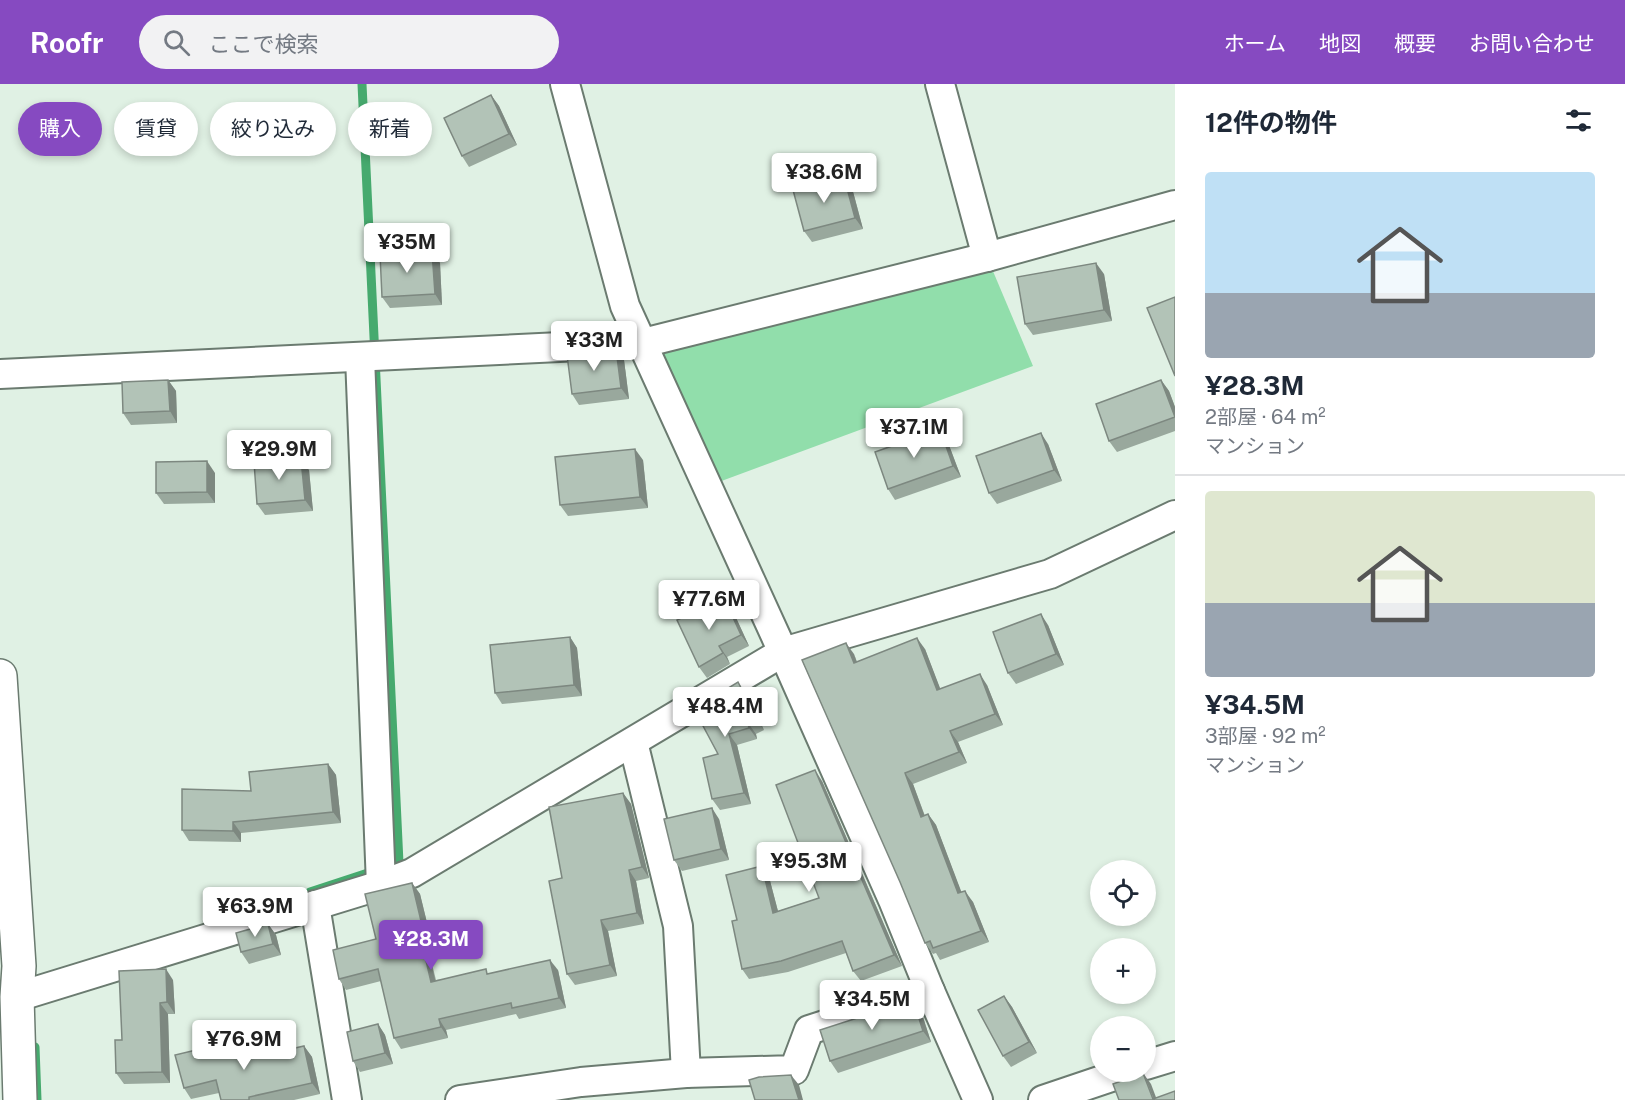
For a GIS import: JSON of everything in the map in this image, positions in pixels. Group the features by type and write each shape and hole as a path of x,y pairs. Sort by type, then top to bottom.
{"street":[{"path":"565,84 625,306 783,652 893,900 978,1100"},
{"path":"940,84 987,257"},
{"path":"0,374 643,343 987,257 1175,205"},
{"path":"360,357 381,885"},
{"path":"17,997 381,885 412,873 783,652 1050,574 1175,515"},
{"path":"0,676 19,966 17,997 20,1100"},
{"path":"633,742 678,926 686,1073"},
{"path":"315,905 347,1100"},
{"path":"460,1100 583,1091 686,1073 794,1070 809,1030 930,991"},
{"path":"1156,1062 1175,1056"},
{"path":"1043,1100 1096,1082"}],"green space":[{"path":"987,257 1033,366 708,486 643,343"}],"building":[{"path":"491,95 509,134 462,156 444,118"},
{"path":"844,177 855,218 804,231 793,190"},
{"path":"432,251 435,294 382,297 380,254"},
{"path":"1096,263 1104,310 1025,324 1017,277"},
{"path":"1175,297 1175,376 1147,308"},
{"path":"616,349 621,388 572,394 567,355"},
{"path":"168,380 170,411 123,413 122,382"},
{"path":"1161,380 1175,417 1109,441 1096,404"},
{"path":"940,429 953,466 888,489 875,452"},
{"path":"1041,433 1054,470 989,493 976,456"},
{"path":"635,449 640,497 560,505 555,457"},
{"path":"301,459 305,500 257,504 254,462"},
{"path":"207,461 207,492 156,493 156,462"},
{"path":"724,598 741,635 719,646 723,653 699,667 677,620"},
{"path":"1041,614 1056,654 1008,673 993,632"},
{"path":"570,637 574,685 495,693 490,645"},
{"path":"917,638 937,690 980,674 995,714 950,731 959,752 905,773 921,817 928,814 958,893 965,891 981,931 933,948 930,941 925,943 802,660 846,643 854,663"},
{"path":"738,682 757,719 748,723 749,728 729,734 744,793 712,799 703,758 718,754 694,709"},
{"path":"328,764 333,812 233,822 233,831 182,830 182,789 251,791 249,772"},
{"path":"815,770 894,955 853,971 842,941 781,961 742,969 732,921 737,920 726,875 762,866 773,913 819,898 776,785"},
{"path":"623,793 642,867 629,870 637,913 601,920 610,965 567,974 549,881 562,878 549,807"},
{"path":"712,808 721,849 674,860 664,819"},
{"path":"412,883 421,921 417,922 431,982 486,969 487,974 550,960 559,998 512,1008 511,1003 439,1019 441,1027 394,1038 378,969 339,979 333,950 376,939 365,894"},
{"path":"268,924 273,944 241,952 236,933"},
{"path":"166,969 167,1002 160,1003 162,1072 116,1073 115,1040 122,1040 119,971"},
{"path":"1004,996 1029,1042 1003,1056 978,1010"},
{"path":"913,1000 923,1031 830,1061 820,1030"},
{"path":"378,1024 385,1053 353,1061 347,1032"},
{"path":"234,1041 239,1061 304,1046 312,1083 249,1097 249,1100 221,1100 216,1080 184,1088 175,1055"},
{"path":"791,1075 799,1100 755,1100 749,1080"},
{"path":"1146,1082 1153,1099 1175,1091 1175,1100 1119,1100 1113,1084"}],"waterway":[{"path":"362,84 399,863 390,866"},
{"path":"310,892 377,870"},
{"path":"35,1047 37,1100"}]}
